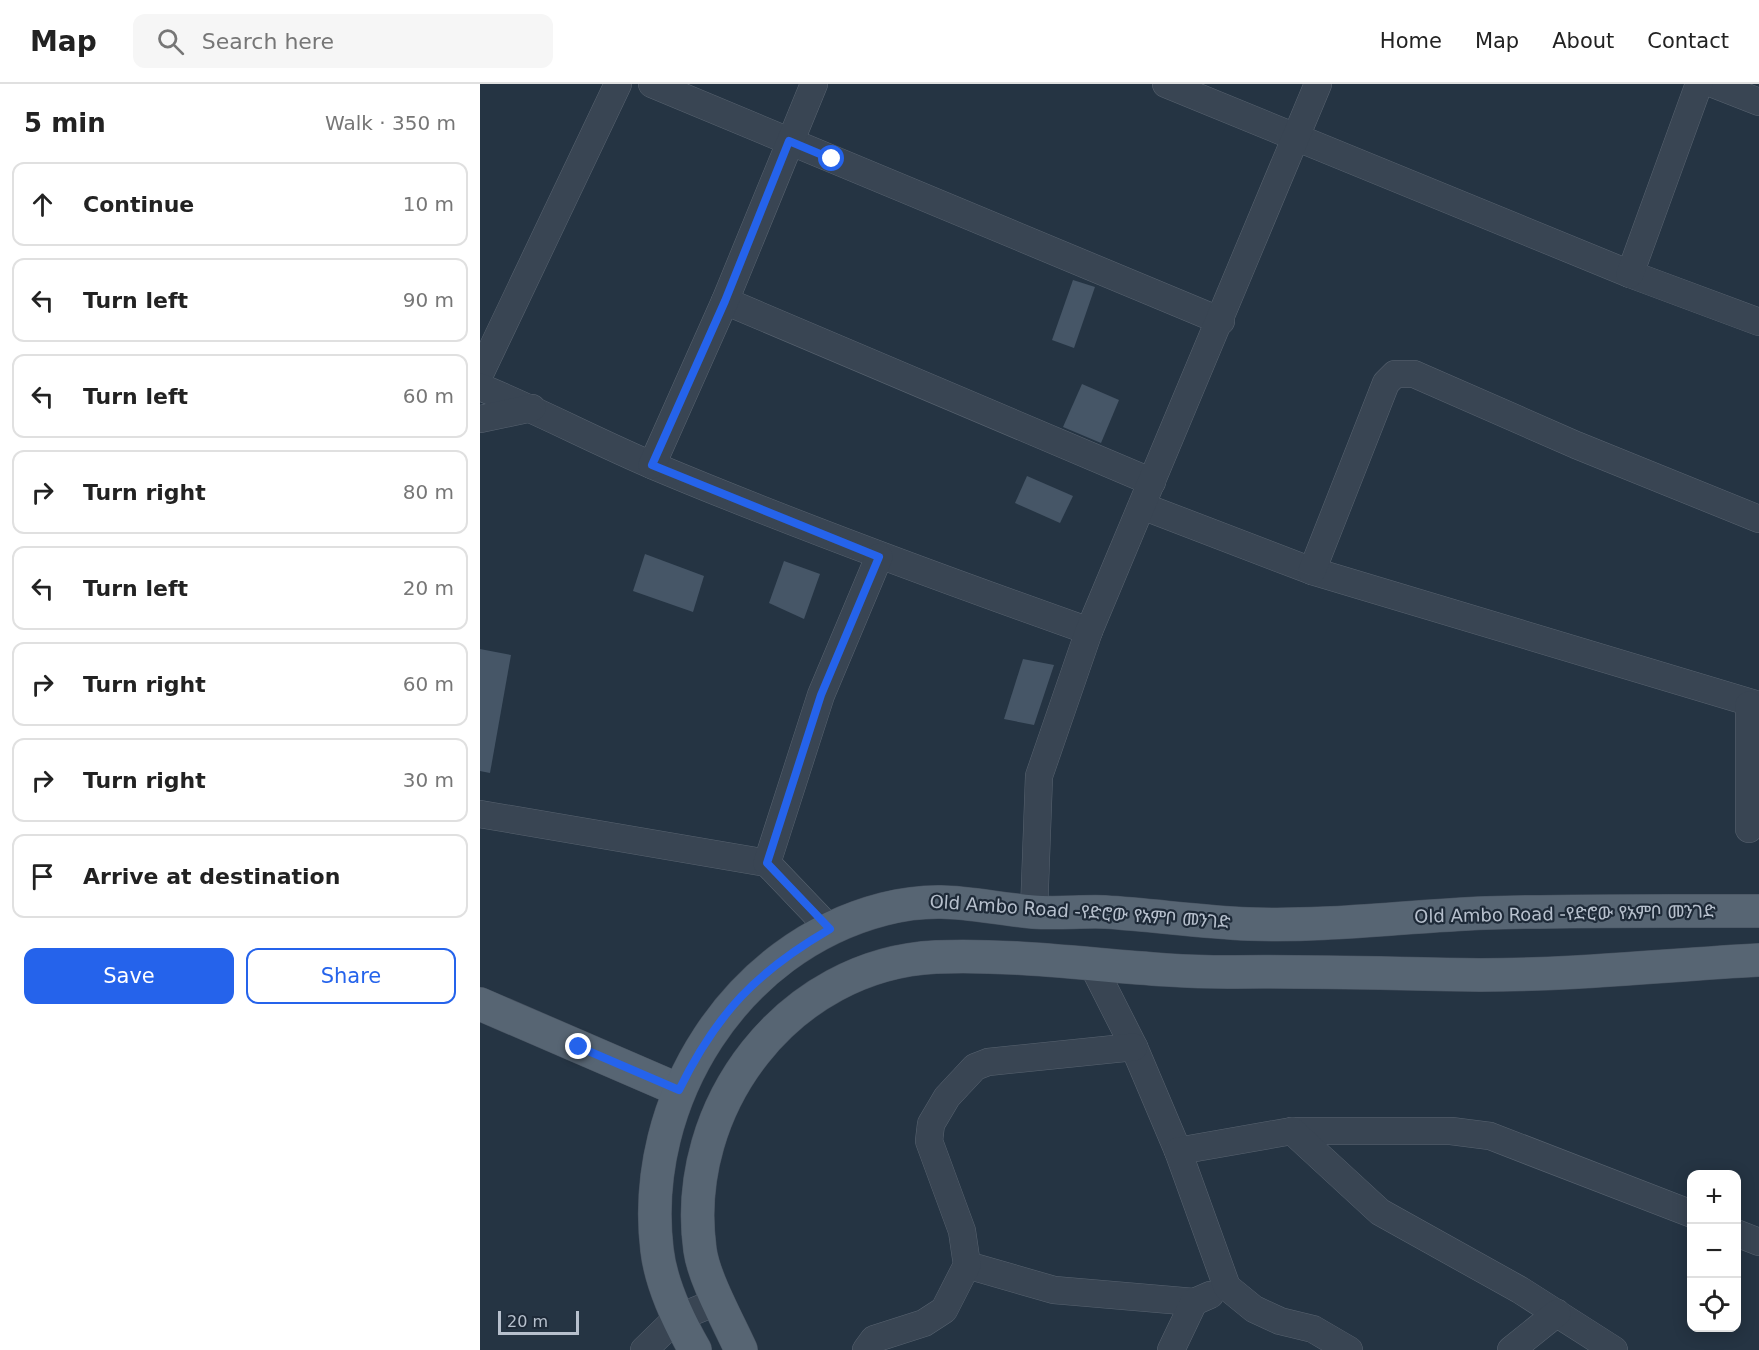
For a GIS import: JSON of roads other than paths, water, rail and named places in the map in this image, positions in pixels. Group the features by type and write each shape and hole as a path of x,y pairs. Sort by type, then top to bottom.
{"main road":[{"name":"Old Ambo Road -የድሮው የአምቦ መንገድ","path":"695,1350 677,1318 657,1253 655,1210 661,1148 679,1090 695,1057 726,1012 757,979 794,950 830,929 880,910 924,900 959,901 1034,912 1104,912 1246,924 1295,925 1488,913 1759,910"},
{"path":"741,1350 718,1301 700,1251 699,1194 706,1152 716,1117 736,1077 757,1048 787,1017 819,994 846,980 899,962 936,957 1091,962 1225,972 1373,971 1482,975 1759,960"},
{"path":"480,1004 679,1090"}],"street":[{"path":"480,374 618,84"},
{"path":"652,84 1221,321"},
{"path":"652,465 725,301 814,84"},
{"path":"1166,84 1630,274 1759,322"},
{"path":"1034,912 1039,776 1089,631 1221,321 1318,84"},
{"path":"1630,274 1699,84"},
{"path":"1713,84 1759,102"},
{"path":"725,301 1312,571 1754,705 1749,829"},
{"path":"1312,571 1386,383 1395,374 1414,374 1576,445 1759,519"},
{"path":"480,387 532,408 652,465 879,557 1089,631"},
{"path":"480,419 532,408"},
{"path":"767,863 821,695 879,557"},
{"path":"480,814 767,863 830,929"},
{"path":"1091,962 1134,1047 1178,1151 1227,1287 1254,1309 1280,1321 1313,1329 1349,1350"},
{"path":"866,1350 874,1339 924,1323 944,1310 968,1265 962,1231 929,1141 931,1124 947,1097 975,1067 988,1062 1134,1047"},
{"path":"1178,1151 1292,1131 1451,1131 1490,1136 1687,1212"},
{"path":"1292,1131 1380,1212 1557,1313 1614,1350"},
{"path":"1741,1235 1759,1242"},
{"path":"968,1265 1054,1290 1194,1302 1227,1287"},
{"path":"644,1350 677,1318 718,1301"},
{"path":"1171,1350 1194,1302"},
{"path":"1511,1350 1557,1313"}]}
